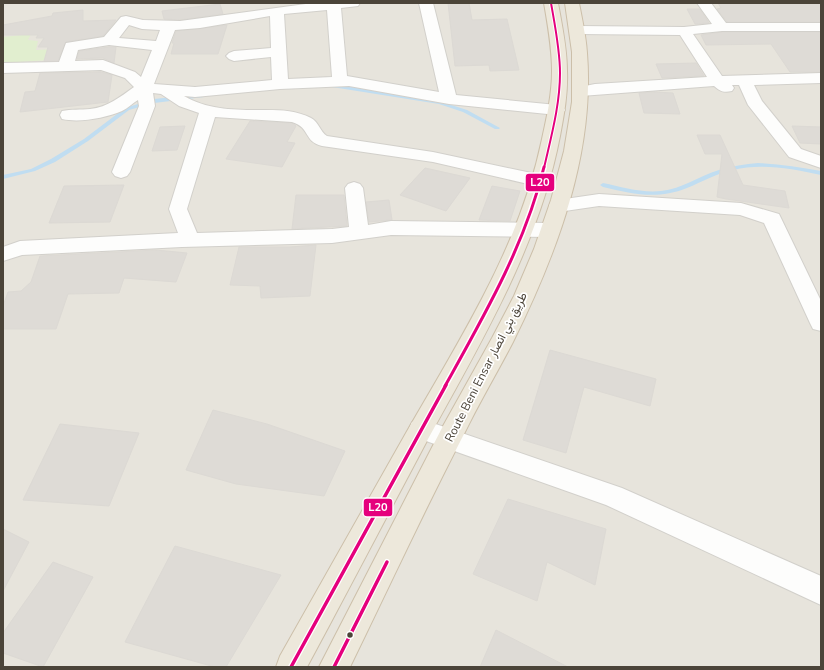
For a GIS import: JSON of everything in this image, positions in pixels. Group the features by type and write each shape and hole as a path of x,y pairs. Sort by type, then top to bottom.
{"highway":[{"name":"Route Beni Ensar طريق بني انصار","path":"291,667 465,353 499,287 525,228 549,153 557,110 560,81 559,54 551,3"},
{"name":"Route Beni Ensar طريق بني انصار","path":"334,667 448,439 506,332 528,286 550,230 558,206 574,144 581,91 581,61 578,30 572,3"},
{"path":"556,29 578,30"}],"street":[{"path":"109,41 126,20 136,24 148,26 169,27 230,13 277,11 315,5 352,3"},
{"path":"426,3 449,99"},
{"path":"704,3 722,27"},
{"path":"334,5 340,81"},
{"path":"277,11 280,84"},
{"path":"121,172 146,98 161,46 169,27"},
{"path":"578,30 684,31 722,27 821,27"},
{"path":"684,31 717,81 737,97 754,102"},
{"path":"66,66 71,46 109,41 161,46"},
{"path":"234,56 279,52"},
{"path":"3,68 26,69 103,65 130,75 146,98"},
{"path":"581,91 717,81 821,78"},
{"path":"68,115 91,114 146,98 163,90 195,92 280,84 340,81 349,81 449,99 557,110"},
{"path":"746,81 754,102 796,153 821,162"},
{"path":"163,90 186,103 208,111 233,114 284,115 306,121 310,124 316,138 322,141 433,157 541,181"},
{"path":"190,240 178,209 208,111"},
{"path":"796,153 821,151"},
{"path":"354,188 359,233"},
{"path":"558,206 607,200 741,209 772,220 821,323"},
{"path":"3,254 20,248 190,240 332,236 391,228 525,228 550,230"},
{"path":"422,429 613,496 821,591"}],"shaded area":[{"path":"3,3 821,3 821,667 3,667"}],"green space":[{"path":"31,34 28,40 38,41 36,50 58,49 50,60 3,63 3,37"}],"building":[{"path":"448,3 469,3 472,20 507,19 519,70 490,71 489,65 455,66"},
{"path":"718,3 821,3 821,22 727,22 717,9 721,8"},
{"path":"220,4 223,14 180,20 164,19 162,11"},
{"path":"687,9 700,9 709,23 695,24"},
{"path":"83,10 83,21 116,20 103,36 66,42 58,61 44,61 48,47 38,47 44,38 36,38 38,35 3,35 3,25 52,16 53,13"},
{"path":"227,25 218,54 171,54 174,43 172,43 176,31"},
{"path":"722,32 821,32 821,72 790,72 771,44 706,45 701,35"},
{"path":"116,47 114,63 103,58 77,59 79,51"},
{"path":"696,63 704,76 662,78 656,64"},
{"path":"101,72 112,75 108,102 20,112 25,92 35,91 40,73"},
{"path":"639,93 673,93 680,114 644,113"},
{"path":"250,121 292,123 296,126 287,142 295,143 282,167 226,159"},
{"path":"185,126 177,150 152,151 160,127"},
{"path":"792,126 821,127 821,144 800,143"},
{"path":"697,135 720,135 743,185 785,191 789,208 717,197 722,154 705,154"},
{"path":"425,168 470,178 446,211 400,195"},
{"path":"124,185 110,222 49,223 64,186"},
{"path":"492,186 520,191 510,221 479,220"},
{"path":"296,195 344,195 347,226 292,229"},
{"path":"389,200 392,220 369,222 366,202"},
{"path":"316,245 310,296 261,298 260,286 230,285 239,247 290,247"},
{"path":"156,250 187,253 176,282 124,278 119,293 68,294 56,329 3,329 3,306 8,292 21,291 31,282 40,256"},
{"path":"550,350 656,379 650,406 584,387 566,453 523,440"},
{"path":"213,410 267,424 345,451 324,496 236,484 186,470"},
{"path":"60,424 139,433 109,506 23,500"},
{"path":"508,499 606,529 595,585 547,562 537,601 473,574"},
{"path":"3,529 29,542 3,591"},
{"path":"175,546 281,575 226,667 215,667 125,642"},
{"path":"53,562 93,577 43,667 3,653 3,633"},
{"path":"496,630 568,667 480,667"}],"waterway":[{"path":"334,86 440,103 465,111 497,128"},
{"path":"3,177 33,170 65,154 127,109 154,101 202,96"},
{"path":"603,185 639,192 669,192 721,171 758,165 784,166 821,173"}],"transit line":[{"name":"L20","path":"291,667 477,328 496,291 529,216 553,129 560,80 559,54 551,3"},
{"name":"L20","path":"334,667 387,562"}]}
